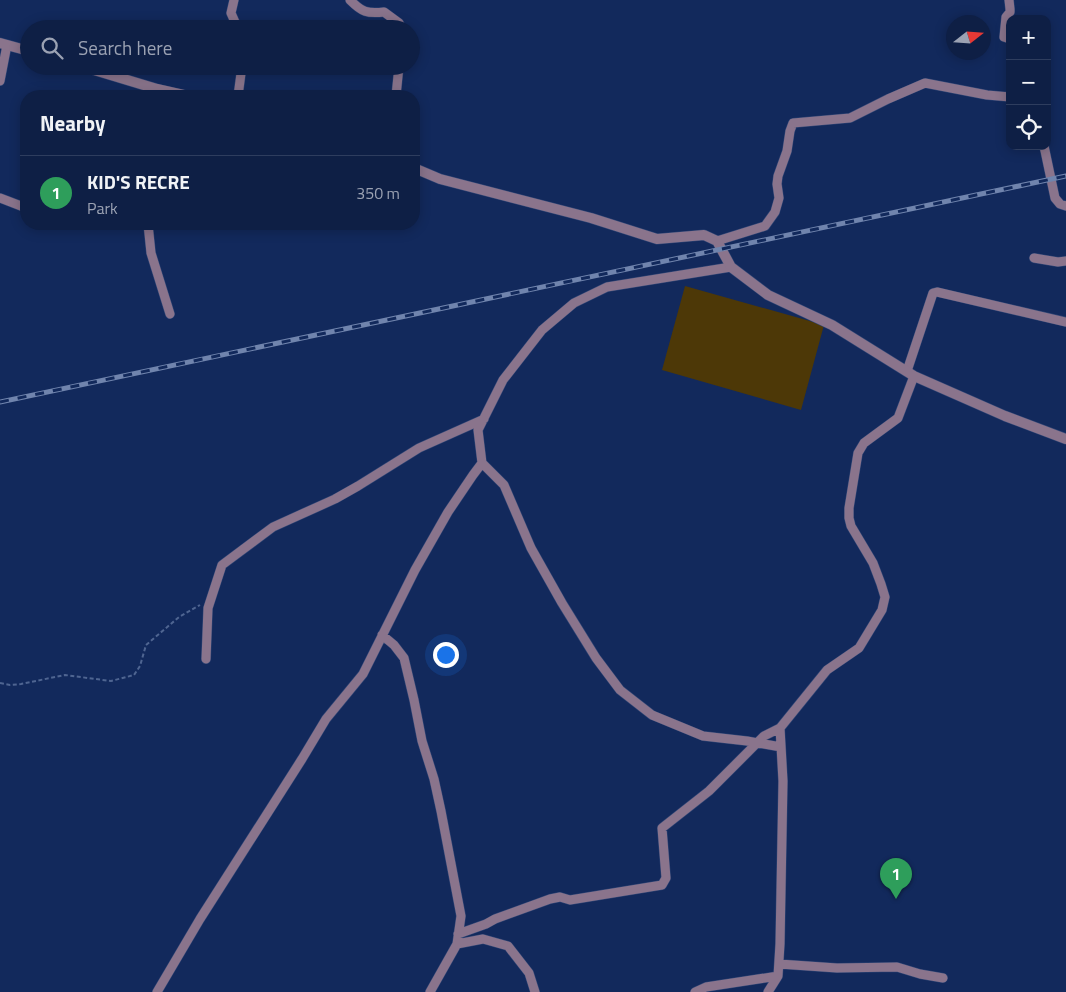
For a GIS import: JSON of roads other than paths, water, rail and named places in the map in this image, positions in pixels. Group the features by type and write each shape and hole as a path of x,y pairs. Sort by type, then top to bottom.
{"street":[{"path":"234,0 231,13 234,20"},
{"path":"350,0 359,9 371,14 384,12 394,20"},
{"path":"1008,15 1010,12 1009,0"},
{"path":"1006,17 1004,36 1006,37"},
{"path":"0,81 4,44 20,48"},
{"path":"107,75 150,90"},
{"path":"239,90 241,75"},
{"path":"397,90 398,75"},
{"path":"717,241 765,226 775,212 779,198 778,176 790,131 794,123 850,118 925,83 987,95 1006,97"},
{"path":"1045,150 1055,198 1060,204 1066,206"},
{"path":"420,171 440,179 591,218 657,239 704,235 717,241 731,267 768,294 832,325 911,373 1006,416 1066,439"},
{"path":"0,198 20,206"},
{"path":"149,230 151,253 170,314"},
{"path":"1034,258 1058,262 1066,261"},
{"path":"731,267 607,287 574,303 542,330 503,380 478,430 482,463 504,485 532,548 562,603 596,658 620,690 652,715 703,736 781,747"},
{"path":"458,934 560,896 570,900 662,885 666,878 662,828 709,791 764,736 780,728 827,670 859,648 882,610 885,597 872,563 851,526 849,518 858,453 864,443 898,418 933,293 942,292 1066,322"},
{"path":"206,659 208,608 222,565 273,528 335,499 419,448 484,419"},
{"path":"157,992 200,919 326,719 363,674 415,570 448,512 482,463"},
{"path":"382,635 394,645 404,658 422,741 434,779 461,916 456,944 430,992"},
{"path":"768,992 778,976 779,964 783,781 780,728"},
{"path":"456,944 483,939 508,946 529,973 535,992"},
{"path":"779,964 836,968 898,967 920,974 943,978"},
{"path":"695,992 706,987 778,976"}],"railway":[{"path":"0,402 1066,176"}],"place":[{"name":"KID'S RECRE","path":"896,899"}]}
